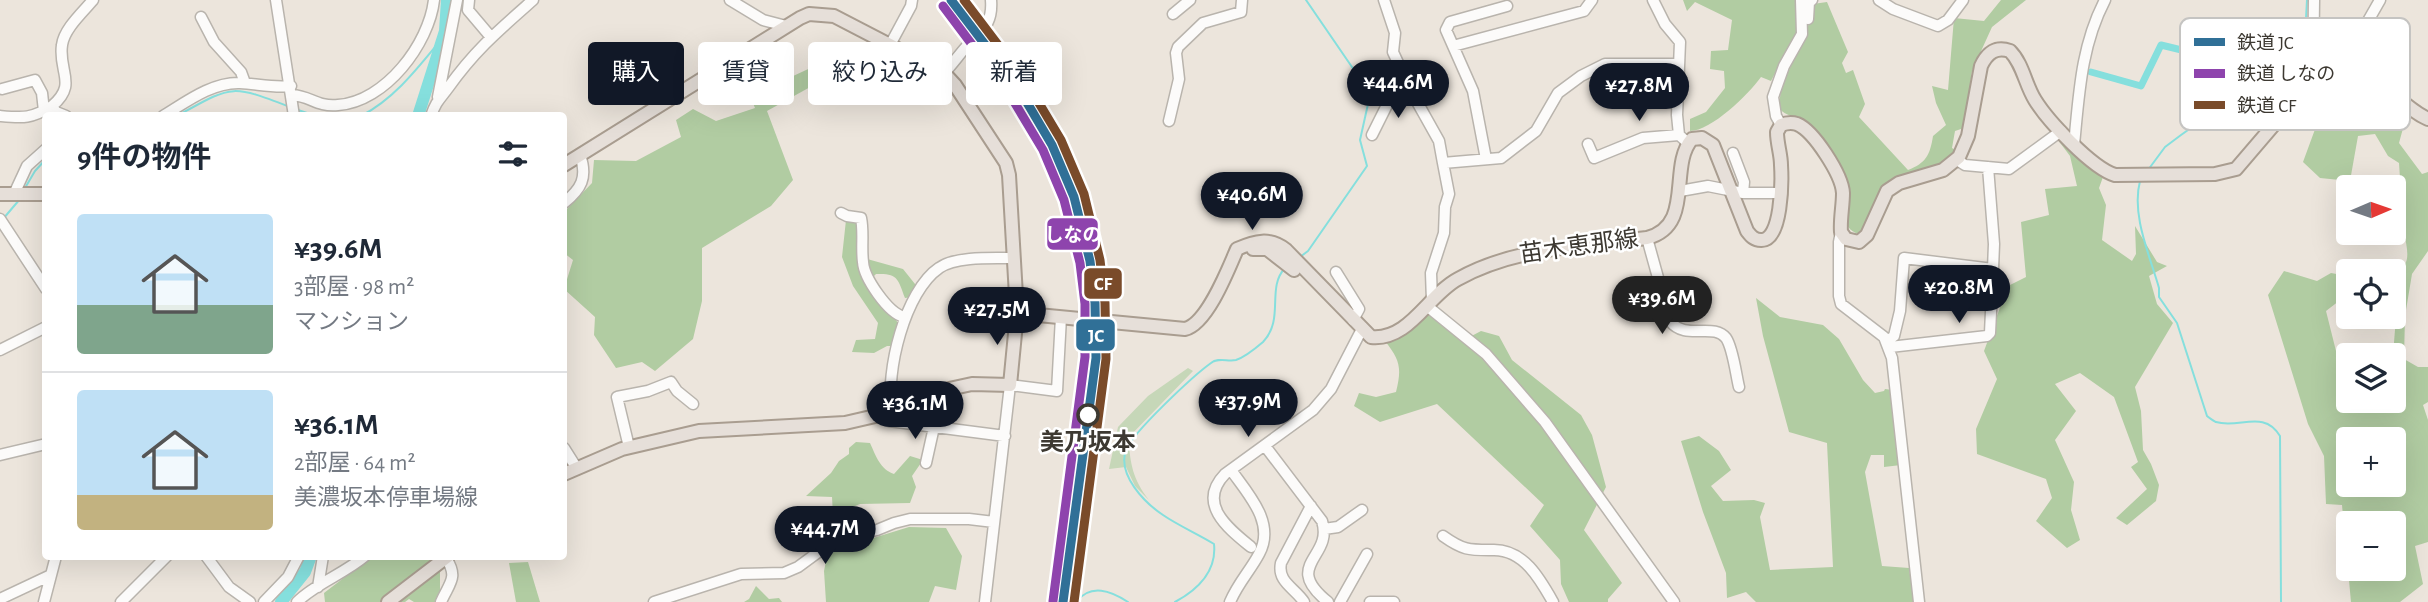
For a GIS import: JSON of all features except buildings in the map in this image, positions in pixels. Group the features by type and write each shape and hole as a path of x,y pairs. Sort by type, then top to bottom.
{"main road":[{"path":"567,163 809,14 825,14 884,42"},
{"path":"1684,139 1702,138 1713,145 1737,192 1747,232 1758,240 1768,239 1773,234 1781,193 1781,160 1777,132 1781,125 1788,123 1801,126 1839,177 1843,192 1841,232 1846,239 1853,242 1864,240 1887,191 1899,183 1935,173 1957,160 1966,143 1981,66 1986,57 1997,50 2010,51 2016,57 2035,99 2074,145 2101,169 2115,175 2227,173 2243,164 2271,130"},
{"path":"567,472 629,447 699,431 830,425 888,413 949,389 972,384 1010,385 1017,313 1009,175 1006,163 952,82"},
{"path":"2410,108 2428,119"},
{"name":"苗木恵那線","path":"1358,325 1371,337 1379,338 1396,332 1461,277 1508,257 1647,238 1661,233 1669,224 1680,191 1684,139"},
{"path":"0,194 42,194"},
{"path":"1017,313 1191,328 1205,314 1237,249 1257,241 1278,244 1338,314 1358,325"},
{"path":"388,602 443,560"}],"street":[{"path":"0,116 13,119 37,115 62,98 67,85 62,54 63,40 93,0"},
{"path":"276,0 294,112"},
{"path":"170,112 212,89 231,83 272,88 305,97 318,105 338,106 356,102 379,90 419,44 432,18 433,0"},
{"path":"432,112 438,97 457,0"},
{"path":"469,0 468,10 490,36"},
{"path":"438,97 490,36 533,0"},
{"path":"730,0 763,20 786,26"},
{"path":"892,42 912,0"},
{"path":"952,63 985,28 991,4 1000,0"},
{"path":"1172,14 1190,0"},
{"path":"1169,121 1179,79 1176,53 1178,47 1203,23 1241,12 1242,0"},
{"path":"1384,0 1395,33 1393,52 1439,141 1449,194 1445,207 1444,233 1431,273 1429,303 1486,354 1545,422 1674,602"},
{"path":"1453,46 1584,10 1592,0"},
{"path":"1588,144 1594,158 1643,138 1684,139 1677,115 1680,41 1665,24 1653,0"},
{"path":"1801,0 1802,34"},
{"path":"1781,125 1776,116 1773,97 1784,66 1808,23 1809,2 1812,0"},
{"path":"1879,0 1893,9 1938,26 1948,20 1964,0"},
{"path":"2074,145 2082,64 2089,35 2105,0"},
{"path":"2314,0 2314,18"},
{"path":"2370,18 2380,0"},
{"path":"1486,159 1473,91 1446,30 1450,22 1507,6"},
{"path":"201,16 214,42 240,72 245,83"},
{"path":"1443,163 1501,158 1536,131 1558,93 1581,76 1605,64 1678,64"},
{"path":"2,89 35,80 48,108 57,112"},
{"path":"1372,135 1391,97 1411,91"},
{"path":"1957,160 1965,165 2009,169 2062,131"},
{"path":"20,194 27,166 42,153"},
{"path":"1733,153 1744,182 1737,192"},
{"path":"567,200 577,192 581,184 583,165 580,155"},
{"path":"1888,344 1987,336 1990,333 1994,244 1988,167"},
{"path":"1680,191 1708,186 1737,192 1781,193"},
{"path":"841,214 861,218 863,265 887,307 904,317"},
{"path":"2,225 42,283"},
{"path":"1841,232 1841,304 1880,333 1888,344 1895,372 1919,602"},
{"path":"1647,238 1670,321 1674,327 1683,331 1718,332 1725,337 1739,387"},
{"path":"1005,436 889,421 888,413 904,317 914,298 938,268 946,264 978,259 1013,258"},
{"path":"1888,344 1894,336 1900,311 1904,258 1993,269"},
{"path":"1251,547 1226,526 1216,509 1214,496 1218,483 1231,470 1306,417 1324,400 1358,325 1359,309 1336,272"},
{"path":"985,602 1010,385 1058,391 1061,317"},
{"path":"0,350 42,329"},
{"path":"629,447 617,397 648,391 671,382 677,391 693,404"},
{"path":"926,463 934,427"},
{"path":"0,455 42,445"},
{"path":"1265,446 1322,521 1323,543 1312,559 1308,574 1312,587 1328,602"},
{"path":"567,453 576,467"},
{"path":"1230,602 1246,571 1258,555 1265,534 1261,516 1231,470"},
{"path":"1304,602 1293,597 1281,577 1280,569 1311,506"},
{"path":"1324,529 1338,527 1362,510"},
{"path":"654,602 741,574 784,573 798,567 832,542 910,519 969,519 994,523"},
{"path":"1443,536 1470,550 1495,550 1516,556 1531,567 1553,602"},
{"path":"1340,602 1367,554"},
{"path":"44,602 56,560"},
{"path":"121,602 163,560"},
{"path":"209,560 229,587 250,602"},
{"path":"264,602 288,577 297,560"},
{"path":"318,587 322,560"},
{"path":"297,602 305,593 359,560"},
{"path":"441,602 453,576 448,560"},
{"path":"0,599 51,575"},
{"path":"1370,602 1394,602"}],"green space":[{"path":"1683,0 1795,0 1797,31 1806,35 1813,4 1827,2 1848,52 1842,63 1846,73 1853,70 1865,104 1859,117 1908,170 1923,161 1929,153 1933,136 1946,125 1932,86 1948,90 1954,18 1984,21 2001,0 2026,0 1992,27 1972,71 1964,128 1955,131 1952,148 1957,151 1938,167 1893,180 1859,234 1848,226 1847,192 1822,143 1802,121 1779,108 1781,87 1797,53 1789,46 1771,81 1761,77 1718,119 1690,131 1690,119 1706,112 1725,88 1724,71 1710,69 1711,51 1728,50 1732,20 1695,2 1687,11"},
{"path":"808,69 808,88 794,96 794,76"},
{"path":"754,105 778,105 767,111 793,180 771,206 702,248 702,301 693,339 655,371 642,362 616,368 594,335 595,317 567,292 567,279 573,260 567,255 567,209 592,183 594,160 636,161 681,137 676,120 693,109 716,121 755,108"},
{"path":"2315,130 2403,130 2399,143 2422,174 2428,172 2428,251 2412,274 2406,310 2406,175 2400,175 2399,163 2388,156 2375,134 2358,136 2351,175 2336,175 2336,180 2320,178 2303,162"},
{"path":"2063,136 2103,177 2099,188 2106,205 2102,240 2132,261 2136,254 2135,226 2157,262 2167,266 2149,276 2157,304 2173,323 2135,387 2141,411 2143,450 2159,485 2156,501 2127,525 2116,518 2147,489 2131,467 2138,462 2114,397 2080,373 2055,384 2076,411 2055,440 2074,482 2071,510 2080,540 2067,548 2036,521 2052,498 2046,479 1977,454 1976,429 1997,379 1984,351 2008,286 2026,277 2021,222 2049,215 2045,189 2077,186 2070,156 2058,140"},
{"path":"846,220 860,222 860,257 903,269 919,289 912,297 905,298 896,278 883,274 876,274 867,283 902,328 897,346 887,346 874,353 852,352 856,340 875,339 878,323 853,286 842,257"},
{"path":"2284,271 2317,281 2331,273 2336,274 2336,303 2326,311 2336,351 2336,413 2406,413 2406,360 2418,367 2428,367 2428,402 2423,405 2428,420 2428,542 2415,546 2423,584 2400,602 2351,602 2349,581 2406,581 2406,511 2343,511 2342,505 2326,504 2324,456 2308,424 2268,295"},
{"path":"1756,298 1780,317 1823,325 1839,339 1863,380 1875,393 1885,389 1893,390 1901,465 1884,467 1884,455 1871,455 1865,472 1882,566 1909,568 1914,602 1756,602 1746,592 1727,598 1726,573 1681,441 1699,436 1719,451 1731,470 1711,486 1723,501 1754,500 1765,503 1760,517 1770,570 1833,567 1827,443 1789,432 1763,336"},
{"path":"1431,313 1464,340 1481,331 1499,336 1512,360 1581,415 1592,435 1606,487 1584,530 1622,583 1608,602 1569,602 1561,584 1560,560 1530,526 1544,505 1437,404 1380,422 1354,406 1359,393 1376,397 1396,392 1398,365 1385,341"},
{"path":"2395,329 2405,329 2404,343 2394,343"},
{"path":"1188,368 1193,371 1128,438 1133,471 1149,500 1135,486 1126,467 1109,469 1118,427 1148,396"},
{"path":"856,442 870,443 882,465 894,474 910,456 923,460 912,476 916,487 910,503 860,504 833,515 832,497 806,496 849,454 849,448"},
{"path":"909,527 946,528 962,556 956,590 935,586 929,602 826,602 824,571 828,551 837,546"},
{"path":"367,560 440,560 440,594 436,602 414,602 409,599 405,602 325,602 324,593"},
{"path":"528,562 540,602 516,602 509,563"},
{"path":"756,586 769,599 779,598 782,602 744,602 749,599"}],"waterway":[{"path":"419,112 445,31 447,0"},
{"path":"1300,257 1308,251 1367,166 1360,140 1368,104 1365,86 1306,0"},
{"path":"2306,18 2307,0"},
{"path":"368,112 414,73 440,41"},
{"path":"2091,72 2141,86 2161,45 2180,50"},
{"path":"184,112 210,98 232,91 255,94 290,107"},
{"path":"298,110 304,112"},
{"path":"2148,170 2165,147 2189,130"},
{"path":"25,188 42,163"},
{"path":"2140,181 2140,221 2159,288 2159,297 2177,323 2207,416 2215,422 2225,424 2266,423 2280,436 2281,602"},
{"path":"3,219 20,199"},
{"path":"1175,602 1191,592 1204,579 1212,563 1214,544 1175,523 1141,496 1125,469 1126,450 1151,418 1211,363 1217,360 1239,359 1263,342 1273,324 1277,285 1285,268"},
{"path":"281,602 305,572 310,560"},
{"path":"1076,602 1088,592 1095,591 1108,592 1128,602"}],"rail line":[{"name":"JC","path":"951,0 1019,89 1052,145 1074,197 1090,261 1095,303 1096,358 1063,602"},
{"name":"CF","path":"964,0 1027,83 1061,140 1084,194 1100,260 1105,303 1106,359 1074,602"},
{"name":"しなの","path":"943,6 1010,95 1043,150 1064,200 1080,263 1085,304 1085,357 1053,601"}],"place":[{"name":"美乃坂本","path":"1088,415"}]}
